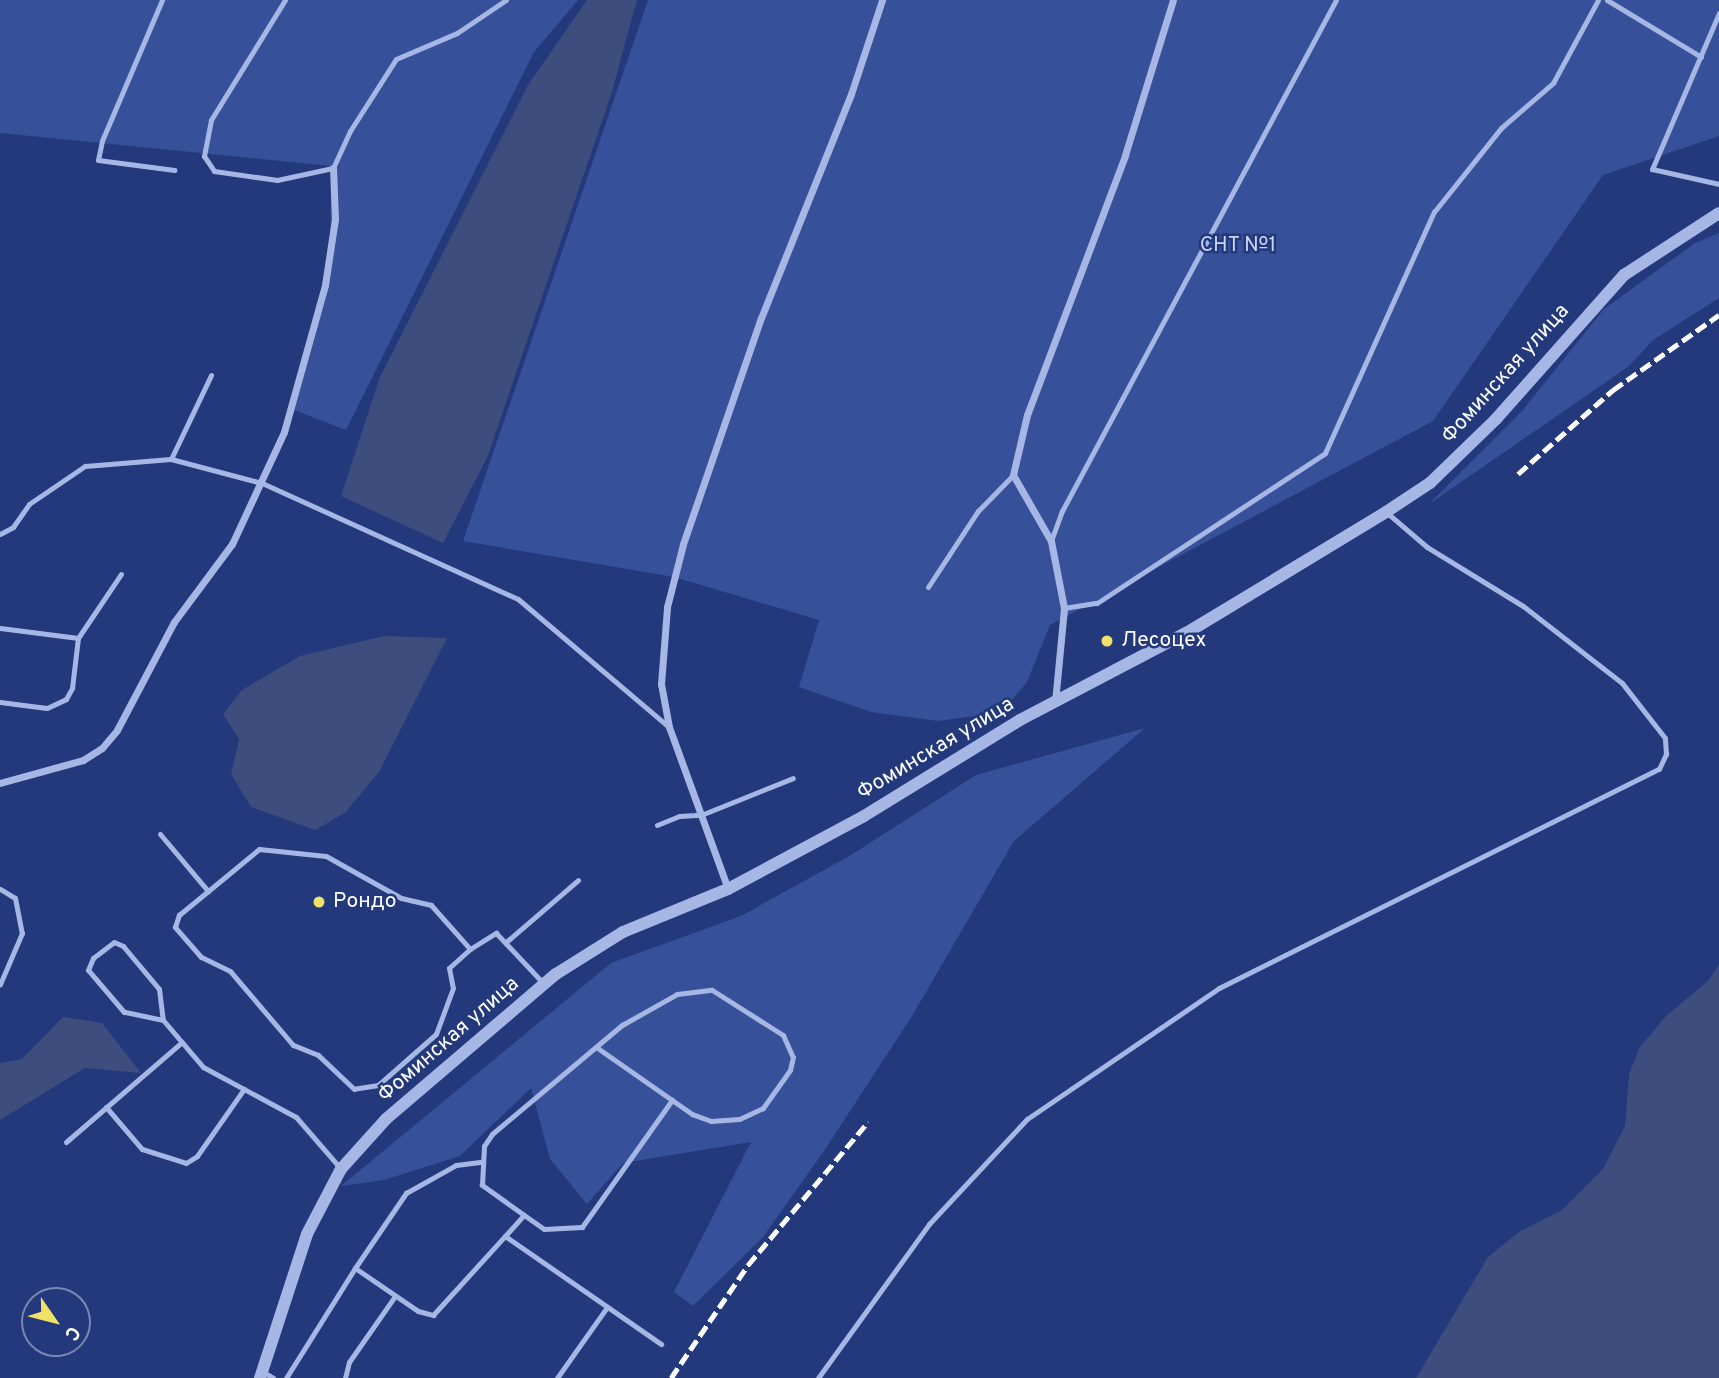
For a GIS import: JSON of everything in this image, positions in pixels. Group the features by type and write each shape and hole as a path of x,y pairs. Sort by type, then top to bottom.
{"street":[{"path":"728,888 669,727 661,661 678,559 761,318 851,94 882,0"},
{"path":"1055,702 1064,608 1051,541 1013,475 1027,415 1121,167 1173,0"},
{"path":"0,783 83,760 111,739 174,622 232,544 284,432 324,285 335,219 333,168"},
{"name":"Фоминская улица","path":"265,1376 307,1234 341,1169 386,1119 544,984 623,932 728,888 864,816 1055,702 1193,629 1386,513 1430,483 1496,419 1624,275 1719,213"}],"lane":[{"path":"162,0 102,141 99,160 174,170"},
{"path":"285,0 211,121 204,156 214,171 277,180 333,168 350,131 396,60 457,33 506,0"},
{"path":"1051,541 1062,511 1336,0"},
{"path":"1064,608 1097,603 1325,453 1434,212 1501,128 1553,83 1598,0"},
{"path":"1607,0 1701,57"},
{"path":"1719,13 1652,169 1719,184"},
{"path":"171,459 211,375"},
{"path":"0,534 13,527 29,504 85,466 171,459 262,483 518,599 669,727"},
{"path":"928,587 978,511 1013,475"},
{"path":"818,1378 929,1224 1027,1119 1219,988 1659,769 1667,754 1665,738 1622,683 1522,606 1427,547 1386,513"},
{"path":"0,702 58,706 72,688 78,638 121,574"},
{"path":"0,628 78,638"},
{"path":"657,825 679,816 701,815 793,778"},
{"path":"160,834 208,891"},
{"path":"470,949 432,905 401,898 326,856 259,849 175,921 177,932 201,957 230,971 293,1045 318,1055 354,1089 378,1085 436,1034 453,988 449,968 492,932 506,942 544,984"},
{"path":"506,942 578,880"},
{"path":"0,889 15,898 22,933 0,984"},
{"path":"163,1020 124,1012 88,970 93,958 114,942 123,946 159,989 163,1020 203,1067 296,1117 341,1169"},
{"path":"596,1047 672,1100 711,1121 752,1115 763,1108 790,1070 791,1045 728,997 696,988 622,1025 492,1134 484,1146 482,1185 544,1229 582,1227 672,1100"},
{"path":"66,1142 182,1042"},
{"path":"106,1107 142,1149 186,1163 197,1156 244,1089"},
{"path":"286,1378 406,1192 456,1165 482,1162"},
{"path":"355,1268 425,1315 433,1315 524,1215"},
{"path":"505,1236 661,1344"},
{"path":"345,1378 349,1362 396,1296"},
{"path":"557,1378 607,1307"}],"green space":[{"path":"0,0 578,0 534,52 346,430 294,410 330,274 331,166 0,133"},
{"name":"СНТ №1","path":"648,0 1719,0 1719,136 1603,175 1433,421 1050,625 1027,682 1002,712 938,721 871,712 799,687 819,620 674,577 463,541"},
{"path":"1719,233 1719,298 1653,340 1628,367 1429,504 1522,411 1604,309 1695,243"},
{"path":"1145,728 1014,841 912,1016 824,1151 763,1237 693,1306 674,1292 751,1142 623,1163 587,1204 550,1159 531,1088 460,1156 384,1180 341,1186 611,963 741,916 851,855 976,775"}],"shaded area":[{"path":"587,0 637,0 611,95 487,458 443,543 341,496 380,377 528,85"},
{"path":"384,636 447,638 379,772 345,813 315,830 251,807 231,774 239,739 223,714 242,690 300,656"},
{"path":"1719,964 1719,1378 1416,1378 1488,1257 1519,1232 1562,1210 1603,1169 1625,1126 1629,1074 1640,1047 1666,1016 1709,980"},
{"path":"63,1017 102,1023 141,1073 85,1068 0,1120 0,1063 22,1059"}],"railway":[{"path":"1518,474 1613,390 1719,315"},
{"path":"671,1378 748,1265 868,1122"}],"place":[{"name":"Лесоцех","path":"1107,641"},
{"name":"Рондо","path":"319,902"}]}
